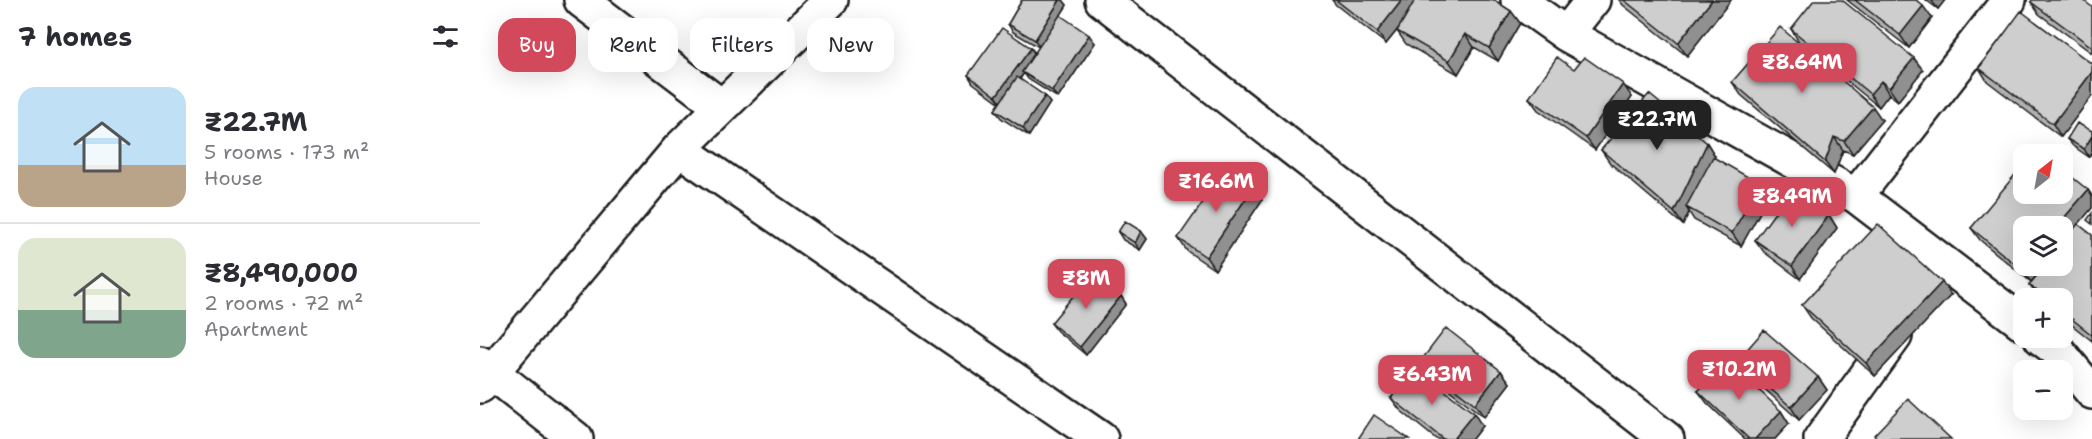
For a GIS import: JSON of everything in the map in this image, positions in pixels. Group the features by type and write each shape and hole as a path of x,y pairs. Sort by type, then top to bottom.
{"street":[{"path":"581,0 722,106"},
{"path":"576,439 484,374 679,149 831,0"},
{"path":"1102,0 1667,439"},
{"path":"1518,0 1566,34 1856,196 1939,275 2013,318"},
{"path":"1566,34 1593,0"},
{"path":"1856,196 2009,0"},
{"path":"679,149 1101,439"},
{"path":"1821,439 1911,314"},
{"path":"2054,348 2092,392"}],"building":[{"path":"1022,0 1060,0 1035,40 1008,24"},
{"path":"1336,0 1402,0 1377,32"},
{"path":"1415,0 1494,0 1511,11 1489,48 1465,34 1449,61 1397,31"},
{"path":"1624,0 1712,0 1678,43"},
{"path":"1814,0 1842,0 1914,58 1889,88 1881,81 1870,94 1791,29"},
{"path":"1855,0 1916,0 1923,6 1900,35"},
{"path":"2032,0 2083,0 2092,7 2092,47 2031,2"},
{"path":"2021,11 2092,64 2092,72 2053,124 1979,68"},
{"path":"1060,15 1089,35 1052,91 1022,72"},
{"path":"1780,27 1873,107 1844,141 1834,137 1825,162 1732,82"},
{"path":"1002,28 1031,48 996,96 968,75"},
{"path":"1557,57 1574,69 1584,57 1623,84 1586,138 1529,98"},
{"path":"1017,77 1045,96 1023,128 995,110"},
{"path":"1649,94 1707,143 1674,212 1601,150"},
{"path":"2077,123 2092,131 2092,136 2084,149 2067,139"},
{"path":"1713,157 1760,184 1732,233 1686,207"},
{"path":"1226,169 1253,188 1206,257 1178,238"},
{"path":"2013,177 2013,204 2073,204 2073,178 2088,190 2066,216 2013,216 2013,263 1971,228"},
{"path":"1792,189 1829,215 1792,266 1755,240"},
{"path":"2092,213 2092,224 2087,220"},
{"path":"1125,221 1141,231 1135,243 1118,232"},
{"path":"1878,224 1942,282 1866,363 1802,305"},
{"path":"2078,224 2092,235 2092,335 2073,320 2073,288 2033,288 2029,285 2037,276 2073,276 2073,230"},
{"path":"1092,273 1121,296 1080,347 1051,323"},
{"path":"1446,328 1501,371 1475,404 1420,362"},
{"path":"1764,330 1818,377 1791,407 1738,360"},
{"path":"1727,360 1781,411 1755,439 1749,439 1698,391"},
{"path":"1415,368 1474,413 1453,439 1443,439 1391,398"},
{"path":"1908,399 1951,439 1878,439 1874,435"},
{"path":"1374,415 1409,439 1358,439"}]}
